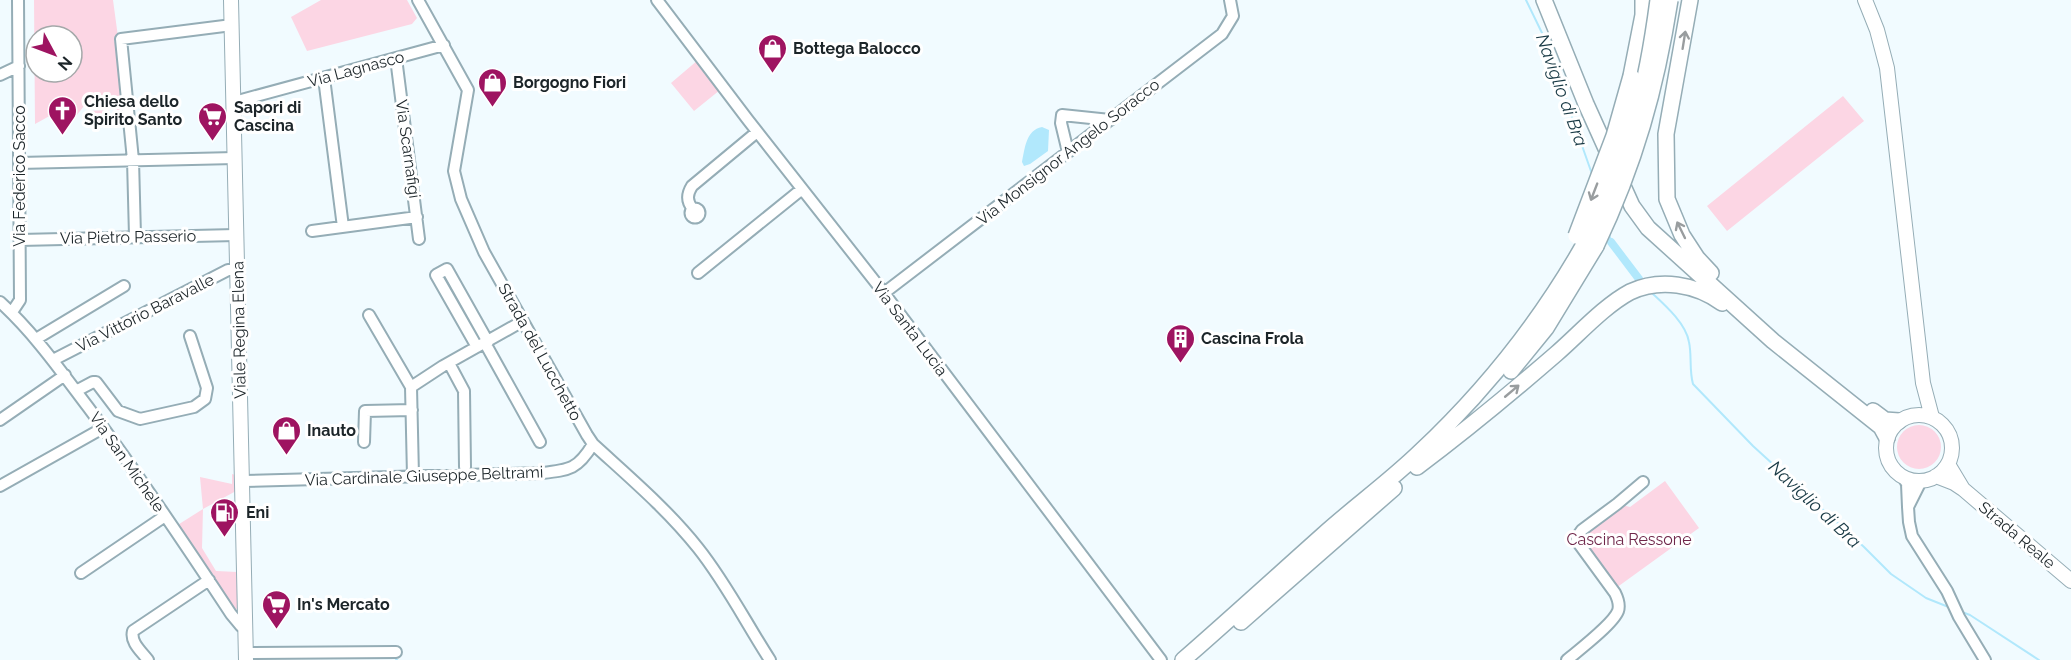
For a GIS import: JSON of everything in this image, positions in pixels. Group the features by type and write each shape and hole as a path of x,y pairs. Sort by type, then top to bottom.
{"highway":[{"path":"1544,0 1591,115 1639,217 1667,246 1881,427 1887,438"},
{"path":"1551,0 1557,34"},
{"path":"1586,241 1631,76 1643,15 1643,0"},
{"path":"1198,660 1417,467 1485,401 1546,328 1609,191 1636,115 1652,48 1658,0"},
{"path":"1183,660 1419,453 1475,397 1514,351 1569,270 1632,163 1656,78 1670,0"},
{"path":"1690,0 1666,134 1667,199 1682,235 1697,258 1775,337"},
{"path":"1417,467 1474,423 1598,317 1629,293 1647,287 1684,286 1707,293 1775,337 1880,417 1891,421 1906,418"}],"main road":[{"name":"Viale Regina Elena","path":"231,0 236,235 232,270 243,481 246,628 253,656"},
{"path":"1867,1 1887,68 1923,383 1932,417"},
{"path":"1906,418 1932,417 1948,430 1952,450 1948,464 1936,476 1921,481 1904,478 1888,461 1886,452 1887,438 1906,418 1921,396 1923,383"},
{"name":"Strada Reale","path":"1948,464 1963,489"},
{"name":"Strada Reale","path":"1936,476 1963,489 2071,581"}],"street":[{"name":"Via Federico Sacco","path":"12,312 20,300 18,0"},
{"name":"Strada del Lucchetto","path":"418,0 465,83 468,95 454,171 461,199 484,252 568,404 593,444 663,509 697,547 729,592 770,660"},
{"name":"Via Santa Lucia","path":"657,0 884,293 1161,660"},
{"name":"Via Monsignor Angelo Soracco","path":"884,293 1222,34 1233,16 1230,0"},
{"path":"135,237 133,160 121,39 232,25"},
{"name":"Via Lagnasco","path":"234,102 444,45"},
{"name":"Via Scarnafigi","path":"396,58 419,239"},
{"path":"0,75 19,66"},
{"path":"324,78 343,228"},
{"path":"1068,152 1061,123 1062,115 1110,120"},
{"path":"693,209 689,205 688,197 692,186 758,132"},
{"path":"19,163 235,158"},
{"path":"698,273 802,189"},
{"path":"312,231 417,217"},
{"name":"Via Pietro Passerio","path":"20,240 236,235"},
{"path":"483,344 447,269 436,275 483,344 540,442"},
{"name":"Via Vittorio Baravalle","path":"53,360 232,270"},
{"path":"36,339 124,286"},
{"name":"Via San Michele","path":"0,302 12,312 65,375 231,614 241,626 246,628"},
{"path":"369,315 411,387 413,476"},
{"path":"411,387 523,321"},
{"path":"75,390 96,382 118,411 140,419 194,407 205,399 207,388 190,336"},
{"path":"449,363 464,391 465,466"},
{"path":"0,420 65,375"},
{"path":"364,442 365,411 412,410"},
{"path":"0,486 103,428"},
{"name":"Via Cardinale Giuseppe Beltrami","path":"243,481 563,471 580,463 593,444"},
{"path":"1904,478 1907,484 1912,536 1985,660"},
{"path":"1908,507 1921,481"},
{"path":"1567,660 1613,620 1619,610 1619,602 1615,593 1576,541 1577,537 1582,530 1643,482"},
{"path":"81,573 165,516"},
{"path":"148,660 132,638 133,631 209,580"},
{"path":"253,656 396,652"}],"green space":[{"path":"34,0 113,0 118,37 114,37 114,42 119,43 123,114 117,115 116,103 84,106 76,116 69,112 69,105 55,105 55,113 35,124 35,84 84,84 84,24 34,24"},
{"path":"321,0 407,0 417,18 412,24 307,51 291,17"},
{"path":"698,60 720,90 694,111 671,83"},
{"path":"1843,96 1864,121 1727,231 1707,206"},
{"path":"109,110 110,122 87,123 87,111"},
{"path":"1919,425 1935,431 1941,447 1935,463 1919,469 1903,463 1897,447 1903,431"},
{"path":"232,474 235,475 236,491 203,509 200,477 232,484"},
{"name":"Cascina Ressone","path":"1665,481 1699,528 1616,588 1579,537 1622,505 1630,507"},
{"path":"203,509 202,548 216,571 237,572 237,609 234,608 176,526"}],"water":[{"path":"1042,127 1049,130 1048,151 1024,166 1022,162 1027,140 1033,132"}],"waterway":[{"name":"Naviglio di Bra","path":"1526,0 1543,35 1592,174"},
{"name":"Naviglio di Bra","path":"1609,234 1611,242"},
{"name":"Naviglio di Bra","path":"1611,242 1639,279"},
{"name":"Naviglio di Bra","path":"1653,294 1675,316 1687,335 1693,384 1753,446 1891,574 1926,598 1951,608"},
{"name":"Naviglio di Bra","path":"1962,612 2039,660"}],"place":[{"name":"Bottega Balocco","path":"772,74"},
{"name":"Borgogno Fiori","path":"492,108"},
{"name":"Chiesa dello Spirito Santo","path":"63,136"},
{"name":"Sapori di Cascina","path":"213,142"},
{"name":"Cascina Frola","path":"1180,364"},
{"name":"Inauto","path":"286,456"},
{"name":"Eni","path":"225,538"},
{"name":"In's Mercato","path":"276,630"}]}
